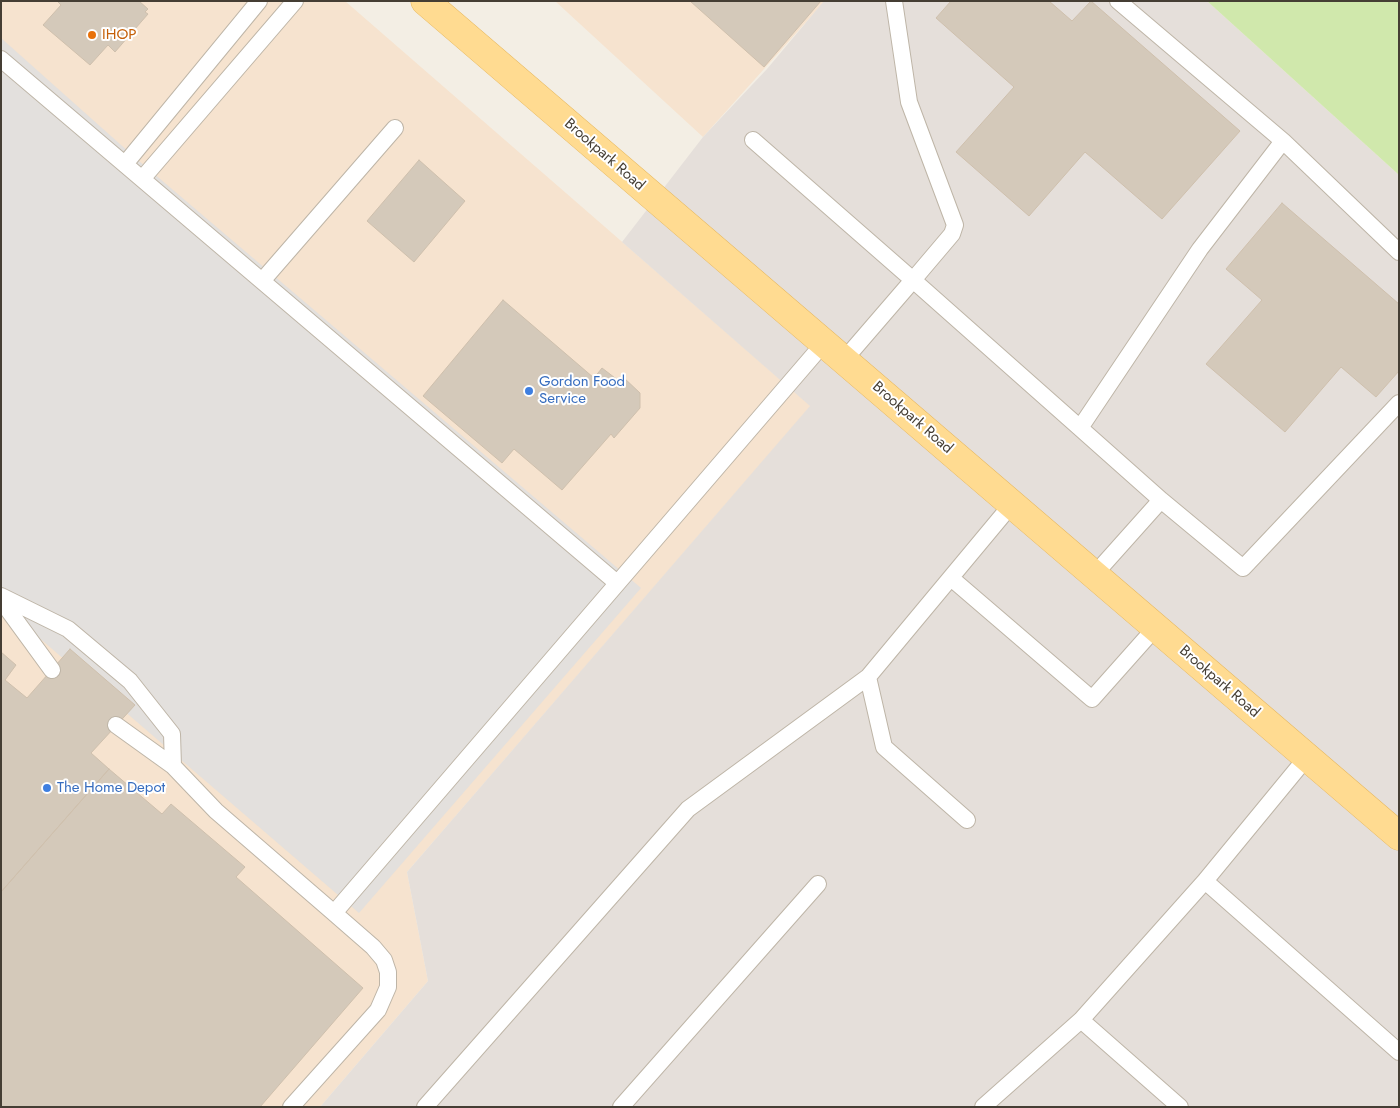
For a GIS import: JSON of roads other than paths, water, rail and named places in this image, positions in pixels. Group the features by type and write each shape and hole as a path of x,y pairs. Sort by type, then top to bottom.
{"main road":[{"name":"Brookpark Road","path":"425,1 1399,836"}],"lane":[{"path":"125,164 259,1"},
{"path":"142,179 295,1"},
{"path":"334,913 618,582 834,352 913,280 952,234 955,225 908,102 894,1"},
{"path":"1118,1 1283,140 1399,252"},
{"path":"1,59 618,582"},
{"path":"262,281 395,128"},
{"path":"752,140 1161,500 1244,568 1399,403"},
{"path":"1080,428 1200,249 1283,140"},
{"path":"1094,574 1161,500"},
{"path":"425,1107 688,809 868,676 1012,504"},
{"path":"951,578 1092,699 1156,627"},
{"path":"1,598 68,629 130,681 172,734 174,766"},
{"path":"1,598 52,670"},
{"path":"868,676 884,747 967,820"},
{"path":"116,725 174,766 216,811 373,947 384,960 388,972 388,987 378,1010 291,1107"},
{"path":"983,1107 1081,1020 1205,880 1307,757"},
{"path":"1205,880 1399,1052"},
{"path":"621,1107 818,884"},
{"path":"1081,1020 1180,1107"}],"place":[{"name":"IHOP","path":"92,35"},
{"name":"Gordon Food Service","path":"529,391"},
{"name":"The Home Depot","path":"47,788"}]}
